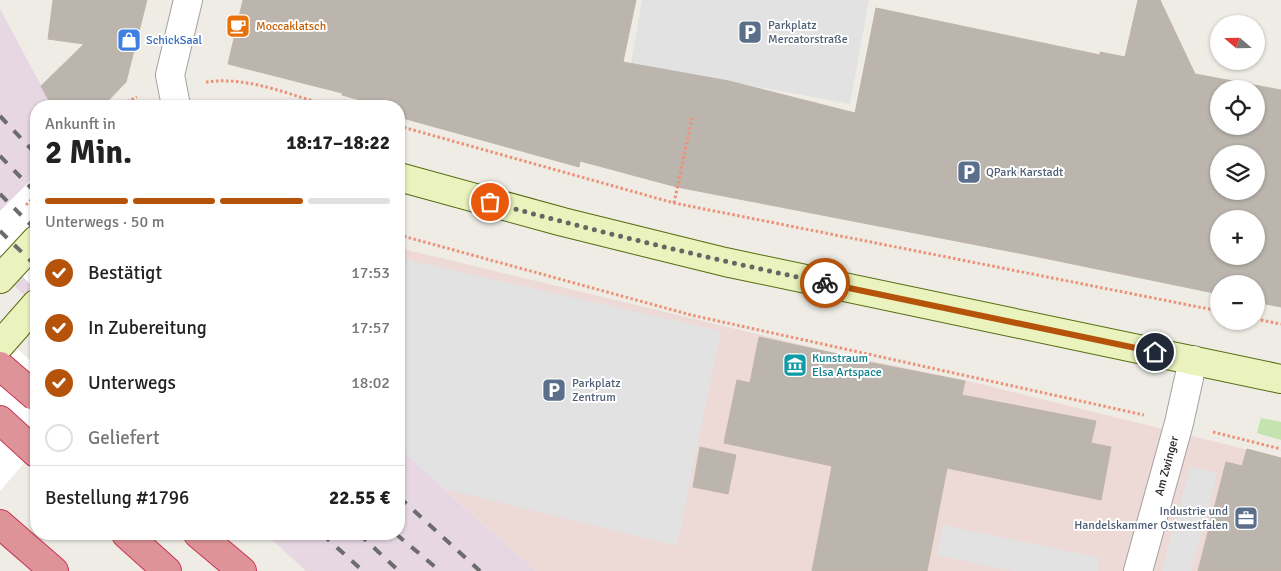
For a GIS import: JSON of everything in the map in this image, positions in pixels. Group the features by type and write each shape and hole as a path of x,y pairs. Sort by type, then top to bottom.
{"highway":[{"path":"0,366 30,392"},
{"path":"0,420 30,447"},
{"path":"0,524 54,571"},
{"path":"133,540 167,571"},
{"path":"205,540 242,571"}],"street":[{"path":"175,100 170,75 188,0"},
{"path":"405,179 563,222 724,262 1281,379"},
{"path":"0,279 30,246"},
{"path":"0,345 30,311"},
{"name":"Am Zwinger","path":"1138,571 1179,423 1194,360"}],"path":[{"path":"222,80 252,84 309,100"},
{"path":"674,203 692,118"},
{"path":"405,128 674,203 1210,309"},
{"path":"405,237 713,320 1179,423 1281,449"},
{"path":"1265,321 1281,324"}],"shaded area":[{"name":"Parkplatz Mercatorstraße","path":"642,0 869,0 850,104 631,63"},
{"path":"0,9 49,100 30,100 30,300 0,273"},
{"path":"405,249 853,357 968,381 1281,458 1281,571 536,571 405,453"},
{"name":"Parkplatz Zentrum","path":"405,259 721,331 677,546 444,489 405,453"},
{"path":"405,453 536,571 306,571 272,540 405,540"},
{"path":"1190,466 1217,473 1210,504 1191,571 1162,571"},
{"path":"943,525 1100,558 1097,571 1012,571 936,555"}],"green space":[{"path":"1261,418 1281,422 1281,440 1257,433"}],"pier":[{"path":"30,181 30,284 0,254 0,211"},
{"path":"0,334 30,360 30,456 0,491"}],"building":[{"path":"53,0 147,0 126,82 109,100 49,100 41,86 84,44 48,39"},
{"name":"QPark Karstadt","path":"243,0 636,0 623,62 729,81 855,113 876,8 1100,55 1100,52 1125,57 1138,0 1160,0 1195,74 1227,80 1210,80 1210,135 1265,135 1265,87 1281,90 1281,307 1265,304 1265,275 1210,275 1210,292 677,187 580,161 579,167 405,119 405,100 360,100 342,95 342,93 228,64"},
{"path":"759,337 842,355 842,357 965,381 962,395 1096,421 1091,443 1111,447 1101,500 947,468 927,571 812,571 832,466 724,443 737,380 750,383"},
{"path":"700,447 736,455 728,494 693,487"},
{"name":"Industrie und Handelskammer Ostwestfalen","path":"1247,449 1281,458 1281,571 1198,571 1226,462 1242,466"}],"railway":[{"path":"0,116 30,148"},
{"path":"0,156 30,187"},
{"path":"0,194 30,224"},
{"path":"0,231 30,260"},
{"path":"405,502 480,571"},
{"path":"329,540 363,571"},
{"path":"365,540 399,571"},
{"path":"403,540 440,571"}],"way so far":[{"path":"490,202 636,241 825,283"}],"place":[{"name":"Moccaklatsch","path":"238,26"},
{"name":"Parkplatz Mercatorstraße","path":"750,32"},
{"name":"SchickSaal","path":"129,40"},
{"name":"QPark Karstadt","path":"969,172"},
{"name":"Kunstraum Elsa Artspace","path":"795,365"},
{"name":"Parkplatz Zentrum","path":"554,390"},
{"name":"Industrie und Handelskammer Ostwestfalen","path":"1246,518"}],"route":[{"path":"825,283 1155,352"}]}
